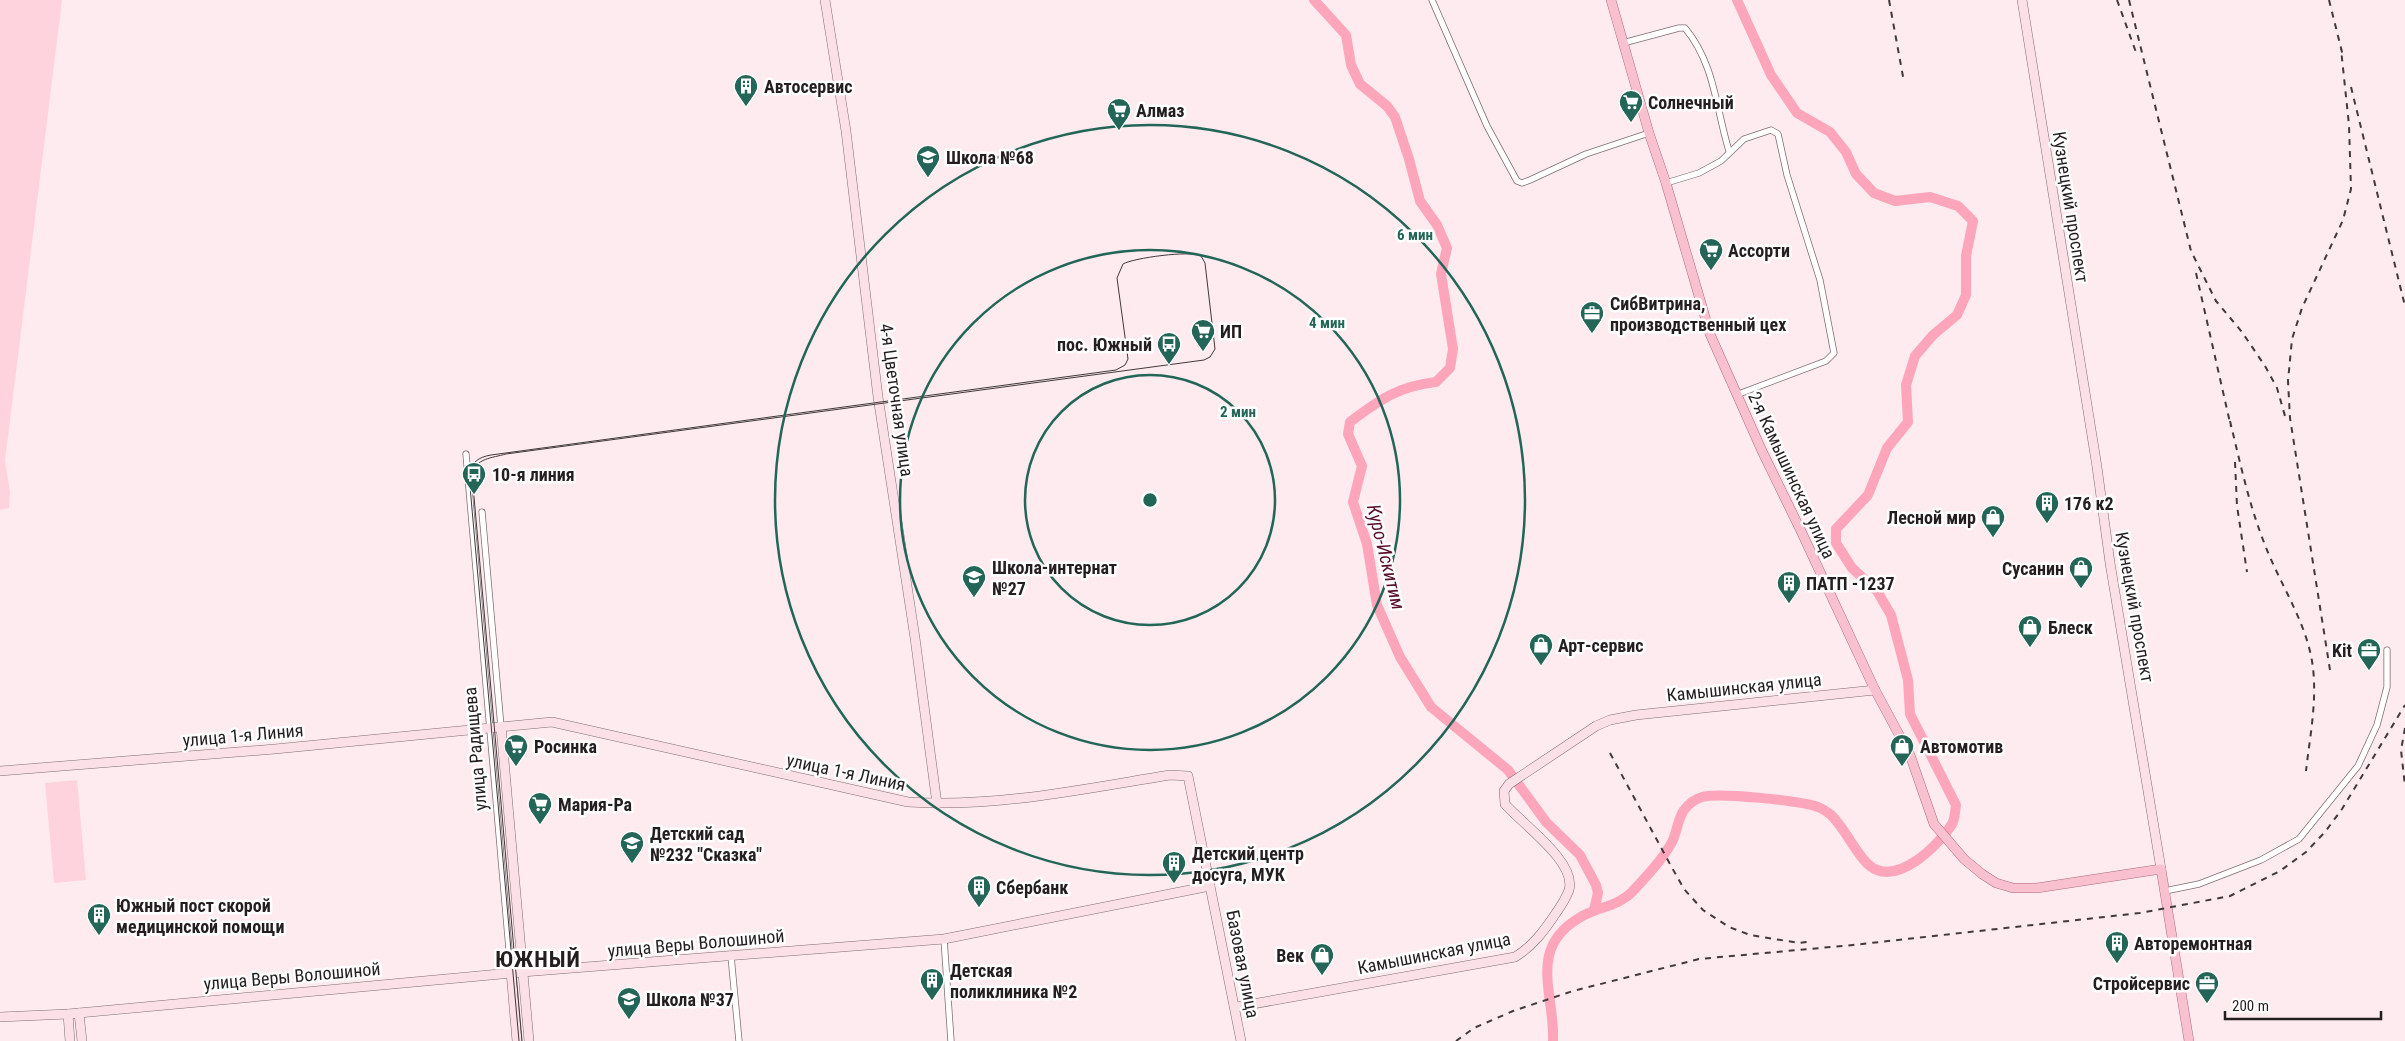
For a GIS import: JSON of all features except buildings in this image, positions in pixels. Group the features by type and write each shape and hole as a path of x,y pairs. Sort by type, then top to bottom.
{"main road":[{"name":"2-я Камышинская улица","path":"1611,0 1710,334 1736,395 1875,690 1910,755 1934,824 1952,845 1982,874 1996,883 2013,888 2037,888 2161,869"},
{"name":"Кузнецкий проспект","path":"2161,869 2189,1041"}],"street":[{"name":"4-я Цветочная улица","path":"825,0 845,122 878,397 915,638 937,804"},
{"path":"1432,0 1487,126 1517,181 1522,183 1586,154 1649,133"},
{"name":"Кузнецкий проспект","path":"2022,0 2097,467 2110,563 2161,869"},
{"path":"1623,43 1685,28 1695,42 1708,68 1729,151"},
{"path":"1666,183 1699,173 1721,161 1729,151 1744,139 1764,131 1772,130 1778,134 1787,175 1820,280 1834,353 1826,361 1736,395"},
{"name":"улица Радищева","path":"466,454 517,1041"},
{"path":"482,512 501,727"},
{"path":"2165,891 2199,884 2261,860 2299,839 2358,766 2377,725 2388,687 2387,650"},
{"name":"Камышинская улица","path":"1236,1007 1515,957 1532,945 1564,902 1570,880 1559,858 1506,804 1503,796 1509,784 1596,726 1610,720 1875,690"},
{"name":"улица 1-я Линия","path":"0,771 552,722 873,796 908,802 937,804 987,802 1170,775 1188,776"},
{"name":"улица Радищева","path":"501,727 529,1041"},
{"name":"Базовая улица","path":"1188,776 1236,1007 1241,1041"},
{"name":"улица Веры Волошиной","path":"0,1017 68,1014 522,972 944,939 1210,886"},
{"path":"944,939 951,1041"},
{"path":"731,956 739,1041"},
{"path":"79,1013 82,1041"},
{"path":"68,1014 70,1041"}],"shaded area":[{"path":"0,0 62,0 5,461 10,492 9,508 0,510"},
{"path":"77,780 86,880 54,883 45,783"}],"waterway":[{"name":"Куро-Искитим","path":"1314,0 1346,35 1351,65 1360,84 1387,106 1395,117 1420,201 1437,225 1447,248 1441,274 1453,349 1450,368 1436,382 1411,387 1390,395 1350,422 1348,434 1362,466 1353,502 1367,544 1377,605 1400,657 1431,707 1508,770 1546,822 1580,855 1596,885 1598,893 1594,910"},
{"path":"1553,1041 1553,1023 1547,974 1548,958 1553,944 1563,930 1579,918 1620,901 1632,892 1664,855 1674,838 1682,813 1697,799 1711,796 1741,796 1795,802 1820,808 1831,815 1860,856 1870,866 1881,871 1892,871 1916,861 1946,833 1954,817 1956,805 1910,714 1908,680 1891,615 1877,591 1852,568 1836,543 1836,529 1868,495 1887,448 1908,422 1906,385 1915,356 1933,335 1957,315 1966,295 1966,256 1973,221 1958,206 1930,197 1895,201 1874,193 1856,174 1846,152 1830,132 1797,113 1771,75 1737,0"}],"tram line":[{"path":"519,1041 469,475 474,463 483,457 491,455 1116,370 1125,365 1128,359 1117,278 1123,264 1138,259 1162,256 1186,254 1201,256 1205,263 1215,349 1210,357 1204,360 506,454 485,459 477,465 472,474 522,1041"}],"railway":[{"path":"1889,0 1904,82"},
{"path":"2117,0 2137,55"},
{"path":"2129,0 2191,251 2216,301 2242,332 2265,366 2277,388 2285,416"},
{"path":"2329,0 2343,56"},
{"path":"2330,670 2290,418 2288,381 2292,339 2302,308 2343,220 2351,189 2349,125 2341,49"},
{"path":"2351,87 2405,306"},
{"path":"2196,273 2231,427"},
{"path":"2230,421 2259,530 2309,646 2314,675 2314,703 2306,771"},
{"path":"2235,462 2237,506 2247,572"},
{"path":"1456,1041 1474,1028 1513,1011 1573,991 1699,959 1853,945 2140,913 2230,896 2280,871 2306,852 2325,832 2342,809 2405,705"},
{"path":"2405,728 2401,750 2405,786"},
{"path":"1610,753 1684,889 1703,910 1729,927 1750,935 1799,943 1807,942"}],"place":[{"name":"Автосервис","path":"746,107"},
{"name":"Солнечный","path":"1631,123"},
{"name":"Алмаз","path":"1119,131"},
{"name":"Школа №68","path":"928,178"},
{"name":"Ассорти","path":"1711,271"},
{"name":"СибВитрина, производственный цех","path":"1592,334"},
{"name":"ИП","path":"1203,352"},
{"name":"пос. Южный","path":"1169,365"},
{"name":"10-я линия","path":"474,495"},
{"name":"176 к2","path":"2047,524"},
{"name":"Лесной мир","path":"1993,538"},
{"name":"Сусанин","path":"2081,589"},
{"name":"Школа-интернат №27","path":"974,598"},
{"name":"ПАТП -1237","path":"1789,604"},
{"name":"Блеск","path":"2030,648"},
{"name":"Арт-сервис","path":"1541,666"},
{"name":"Kit","path":"2369,671"},
{"name":"Росинка","path":"516,767"},
{"name":"Автомотив","path":"1902,767"},
{"name":"Мария-Ра","path":"540,825"},
{"name":"Детский сад №232 \"Сказка\"","path":"632,864"},
{"name":"Детский центр досуга, МУК","path":"1174,884"},
{"name":"Сбербанк","path":"979,908"},
{"name":"Южный пост скорой медицинской помощи","path":"99,936"},
{"name":"Авторемонтная","path":"2117,964"},
{"name":"Век","path":"1322,976"},
{"name":"Детская поликлиника №2","path":"932,1001"},
{"name":"Стройсервис","path":"2207,1004"},
{"name":"Школа №37","path":"629,1020"}],"district":[{"name":"ЮЖНЫЙ","path":"538,959"}]}
